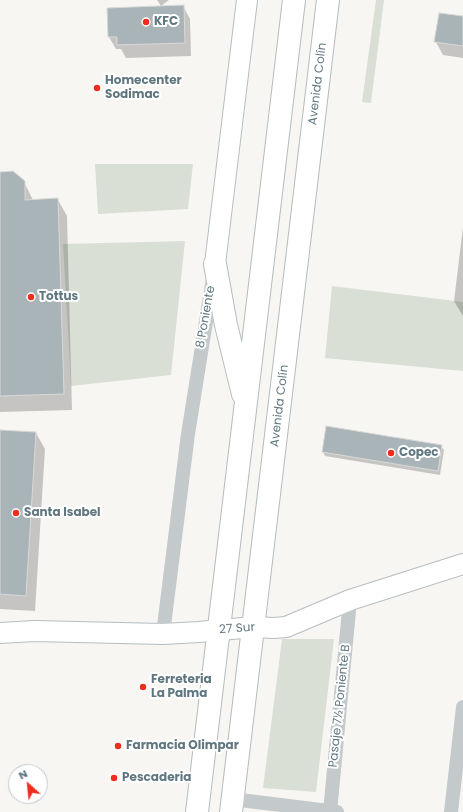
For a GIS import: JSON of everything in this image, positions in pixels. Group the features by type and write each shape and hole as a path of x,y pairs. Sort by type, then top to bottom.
{"main road":[{"path":"197,812 294,0"},
{"name":"Avenida Colín","path":"231,805 328,0"},
{"path":"215,264 226,325 246,408"}],"street":[{"name":"8 Poniente","path":"163,634 188,434 215,264 247,0"},
{"name":"27 Sur","path":"0,633 34,631 163,634 253,627 286,627 350,600 463,564"},
{"name":"Pasaje 7½ Poniente B","path":"332,812 350,600"},
{"path":"451,812 463,707"},
{"path":"231,805 332,812"}],"shaded area":[{"path":"376,0 384,0 371,103 362,102"},
{"path":"95,164 193,164 188,209 98,214"},
{"path":"185,241 171,375 71,386 63,244"},
{"path":"332,286 463,302 463,371 325,358"},
{"path":"282,639 334,639 316,792 263,788"}],"building":[{"name":"KFC","path":"184,5 185,43 117,45 117,37 108,37 107,8"},
{"path":"439,13 463,16 463,46 434,42"},
{"name":"Tottus","path":"13,171 25,181 25,200 58,198 64,394 0,396 0,172"},
{"path":"326,426 442,445 438,471 322,452"},
{"name":"Santa Isabel","path":"0,430 36,432 26,596 0,594"}],"place":[{"name":"KFC","path":"146,22"},
{"name":"Homecenter Sodimac","path":"97,88"},
{"name":"Tottus","path":"31,297"},
{"name":"Copec","path":"391,453"},
{"name":"Santa Isabel","path":"16,513"},
{"name":"Ferreteria La Palma","path":"143,687"},
{"name":"Farmacia Olimpar","path":"118,746"},
{"name":"Pescaderia","path":"114,778"}]}
